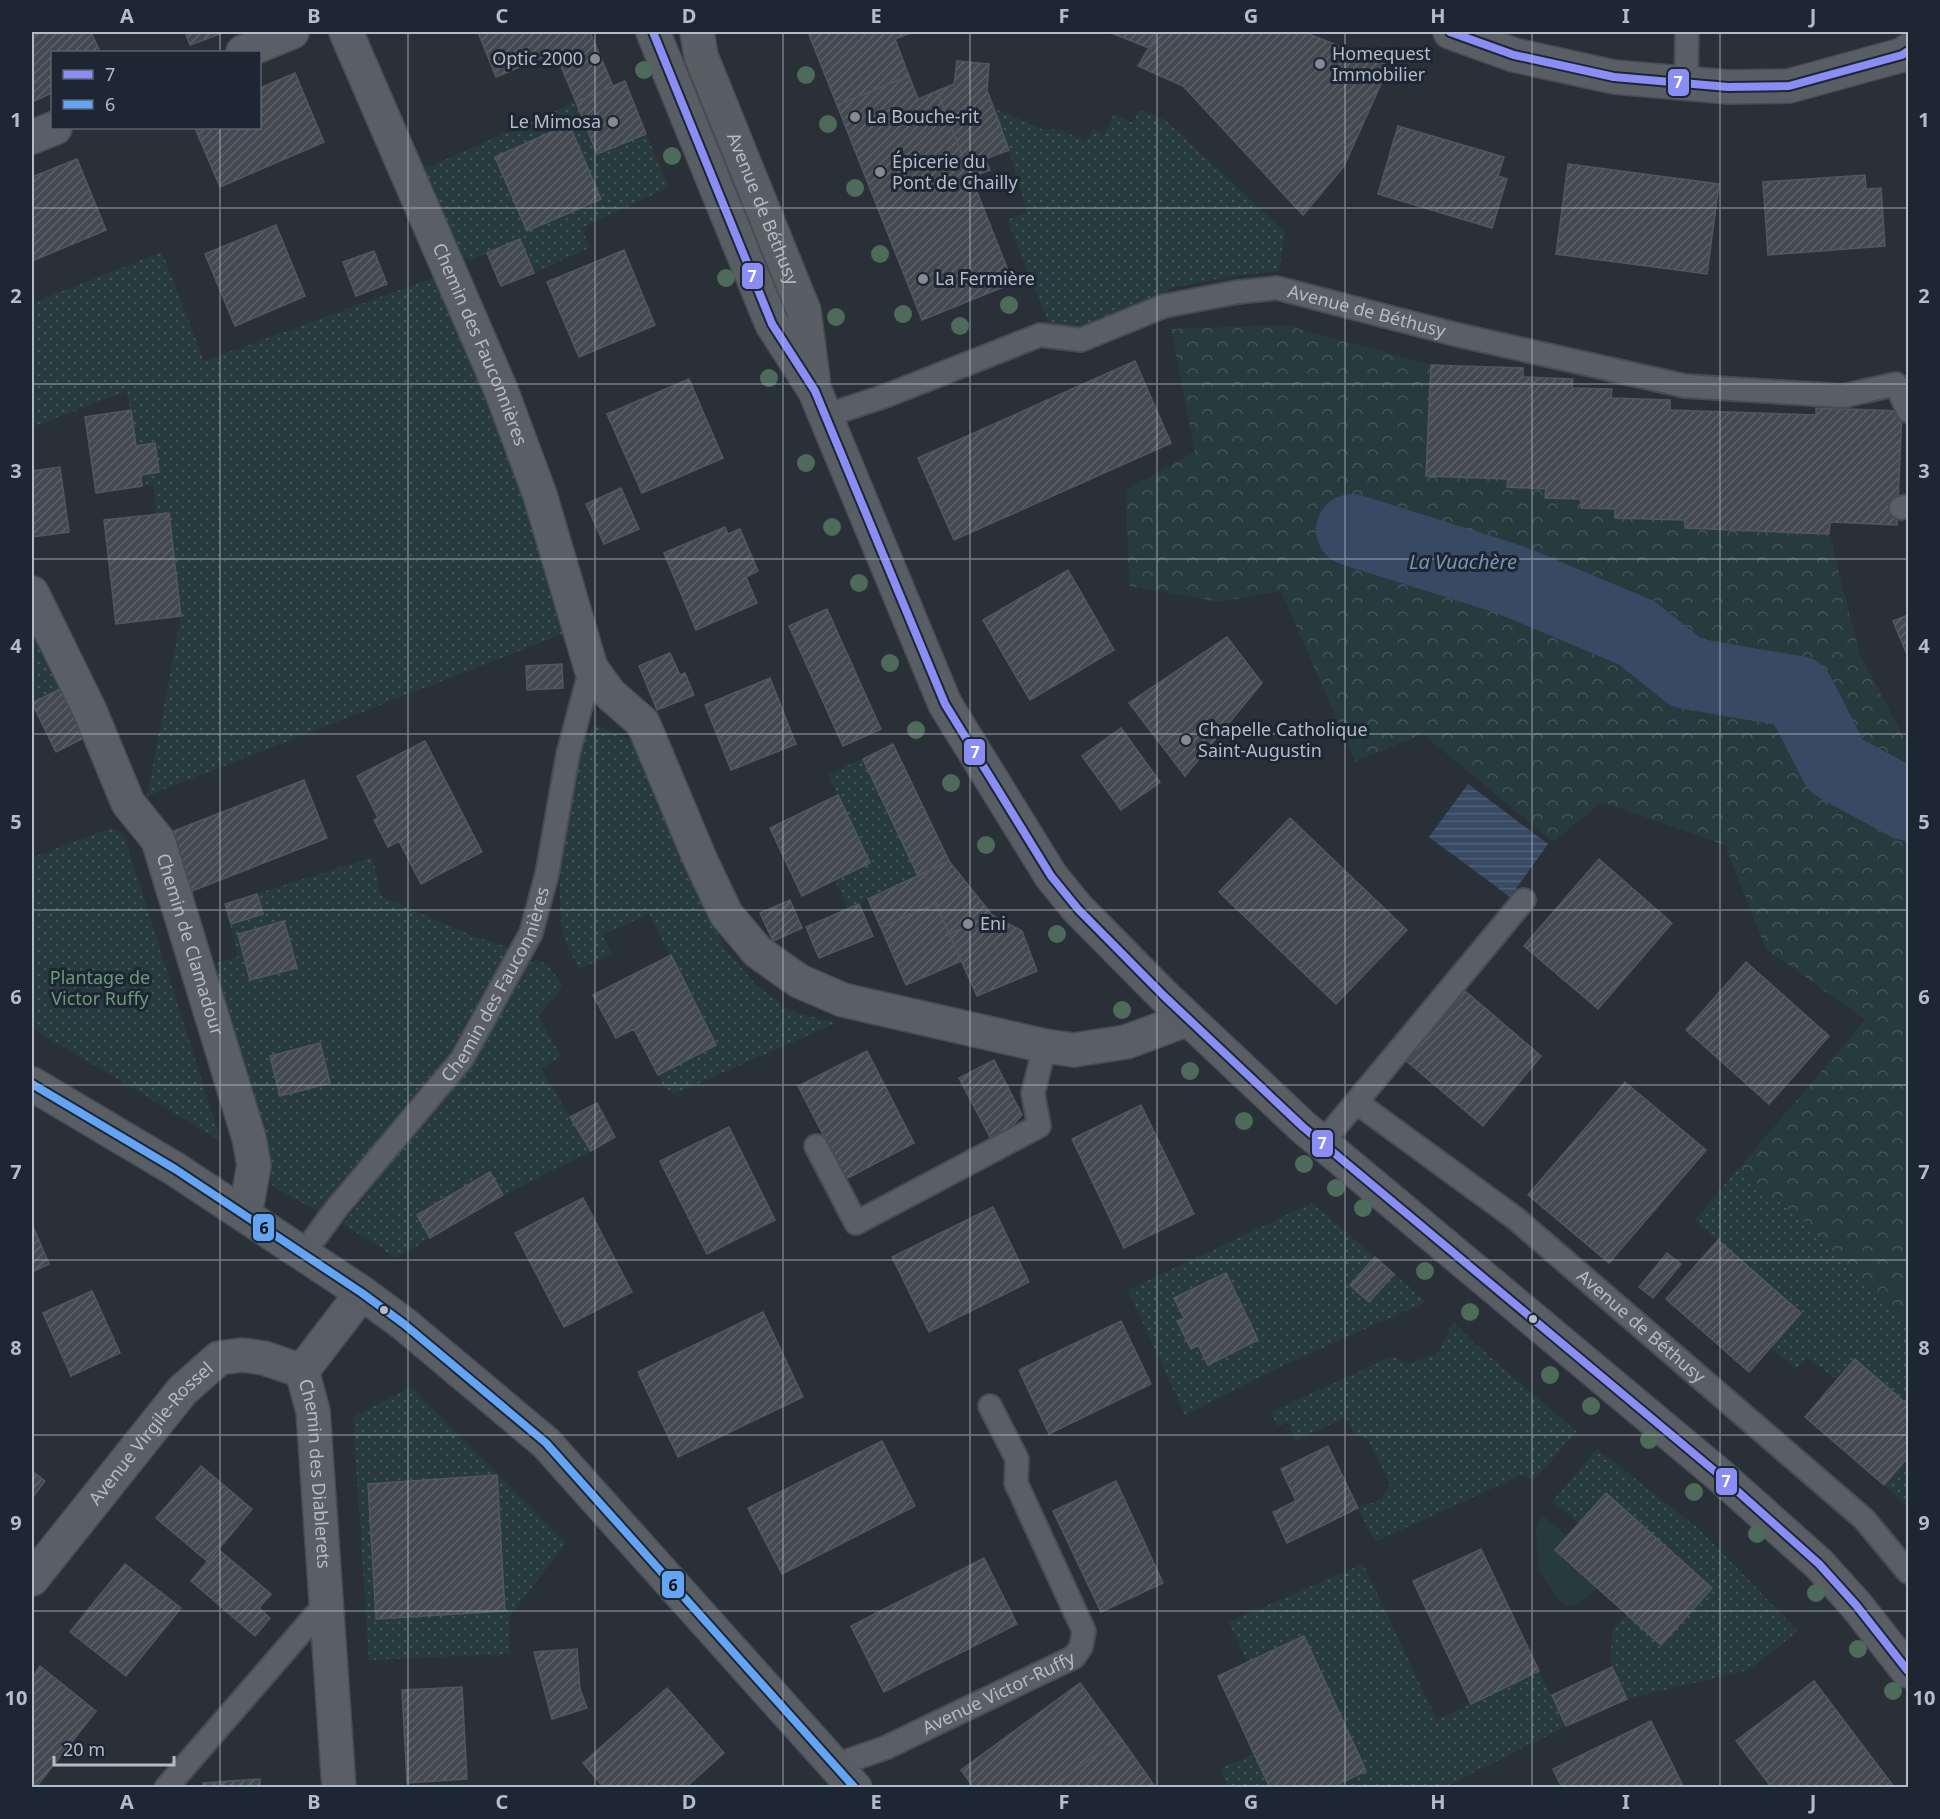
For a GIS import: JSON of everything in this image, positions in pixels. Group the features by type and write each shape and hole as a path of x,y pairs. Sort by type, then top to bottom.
{"street":[{"path":"245,51 292,32"},
{"name":"Chemin des Fauconnières","path":"346,32 501,390 540,495 591,668 610,694 643,723 700,859 726,914 758,952 799,981 843,1000 1045,1046 1074,1050 1126,1042 1188,1019"},
{"name":"Avenue de Béthusy","path":"653,32 772,324 820,404 950,712 1051,876 1097,930 1303,1127 1717,1473 1819,1564 1856,1605 1908,1671"},
{"name":"Avenue de Béthusy","path":"697,32 701,56 804,311 820,404"},
{"path":"1450,32 1514,55 1614,77 1728,87 1790,87 1902,55 1908,51"},
{"path":"32,137 52,129"},
{"name":"Chemin de Clamadour","path":"32,593 90,711 128,803 158,840 249,1138 254,1165 245,1215"},
{"name":"Avenue Victor-Ruffy","path":"32,1084 175,1169 362,1293 404,1324 546,1443 845,1776"},
{"name":"Chemin des Diablerets","path":"339,1788 313,1411 302,1371 362,1293"},
{"name":"Avenue Virgile-Rossel","path":"32,1579 182,1391 219,1358 242,1355 264,1358 302,1371"}],"lane":[{"path":"1686,84 1688,32"},
{"name":"Avenue de Béthusy","path":"820,404 888,395 1040,335 1081,340 1164,306 1238,292 1277,288 1458,335 1685,386 1843,396 1896,384 1908,411"},
{"name":"Chemin des Fauconnières","path":"303,1254 336,1209 462,1059 531,933 547,874 568,753 591,668"},
{"path":"1323,1142 1524,900"},
{"path":"816,1146 856,1223 1039,1126 1033,1093 1045,1046"},
{"name":"Avenue de Béthusy","path":"1356,1102 1515,1218 1864,1519 1908,1572"},
{"name":"Avenue Victor-Ruffy","path":"845,1776 885,1748 1074,1657 1082,1647 1084,1631 1016,1483 1017,1459 990,1406"},
{"path":"166,1788 327,1602"}],"green space":[{"path":"609,87 632,139 646,134 669,187 582,228 589,248 534,273 519,239 471,260 460,256 422,170"},
{"path":"993,108 1044,130 1060,129 1086,142 1093,129 1104,135 1114,114 1133,123 1139,110 1165,120 1285,232 1279,271 1238,275 1175,287 1055,338 1007,220 1027,212 1009,150"},
{"path":"162,252 204,361 441,275 514,447 565,633 147,796 181,616 169,513 155,514 154,486 142,486 140,475 155,443 136,446 127,391 32,427 32,303"},
{"path":"1285,325 1431,365 1426,475 1508,479 1507,486 1546,489 1545,498 1581,499 1581,508 1615,509 1615,518 1685,520 1685,528 1829,534 1860,655 1908,745 1908,1321 1867,1288 1803,1221 1738,1169 1865,1020 1766,949 1725,845 1602,802 1553,842 1423,734 1355,761 1281,591 1220,602 1129,586 1126,490 1195,452 1171,329"},
{"path":"32,631 60,689 32,704"},
{"path":"595,725 631,740 675,844 725,949 758,987 791,1011 836,1023 674,1094 664,1087 658,1075 716,1045 649,914 602,935 612,954 579,969 563,931 560,886 565,835 583,739"},
{"path":"893,744 949,861 848,909 835,880 870,863 828,775"},
{"name":"Plantage de Victor Ruffy","path":"114,828 122,833 126,842 221,1141 32,1028 32,858"},
{"path":"373,857 381,896 470,935 511,948 494,981 438,1071 323,1214 273,1187 212,964 238,957 225,904"},
{"path":"536,959 549,966 563,987 538,1016 561,1056 541,1069 591,1151 503,1195 396,1258 343,1224 487,1038 528,965"},
{"path":"1738,1169 1803,1221 1867,1288 1908,1321 1908,1405 1855,1360 1837,1380 1807,1357 1796,1369 1771,1348 1801,1313 1695,1220"},
{"path":"1312,1203 1375,1257 1350,1285 1369,1302 1394,1274 1426,1302 1282,1366 1185,1415 1128,1290"},
{"path":"1453,1322 1577,1432 1534,1479 1521,1475 1375,1542 1358,1508 1382,1499 1390,1484 1367,1438 1354,1434 1346,1417 1296,1440 1287,1422 1277,1426 1271,1412 1392,1356 1408,1364 1438,1353"},
{"path":"411,1387 566,1543 509,1617 510,1654 369,1660 353,1417"},
{"path":"1597,1449 1698,1528 1798,1631 1749,1670 1627,1699 1612,1667 1613,1628 1627,1615 1661,1645 1712,1588 1606,1493 1579,1523 1552,1502"},
{"path":"1908,1457 1908,1507 1884,1485"},
{"path":"1542,1515 1567,1536 1555,1551 1597,1587 1578,1605 1566,1605 1557,1598 1539,1569 1536,1531"},
{"path":"1363,1564 1437,1720 1539,1671 1566,1726 1445,1787 1330,1787 1366,1770 1304,1636 1247,1663 1229,1622"},
{"path":"1255,1754 1270,1787 1228,1787 1220,1768"}],"water":[{"name":"La Vuachère","path":"1470,528 1502,545 1512,559 1511,580 1494,589 1457,597 1403,571 1406,546 1433,532"},
{"path":"1468,784 1548,844 1510,897 1429,837"}],"building":[{"path":"32,32 91,32 100,51 51,51 51,93 32,102"},
{"path":"185,32 225,32 190,45"},
{"path":"478,32 590,32 613,86 576,102 555,52 496,77"},
{"path":"808,32 913,32 895,39 909,76 837,105"},
{"path":"1109,32 1158,32 1149,48"},
{"path":"1158,32 1304,32 1389,66 1344,166 1303,215 1183,86 1138,66"},
{"path":"957,61 989,64 987,90 1009,150 985,159 990,170 971,177 937,91 954,84"},
{"path":"295,73 324,142 220,187 195,129 261,129 261,88"},
{"path":"909,76 918,99 937,91 1013,283 922,320 837,105"},
{"name":"Le Mimosa","path":"625,81 646,134 597,154 576,102"},
{"path":"569,124 601,199 527,231 495,157"},
{"path":"1398,126 1504,157 1498,176 1507,179 1492,228 1378,194"},
{"path":"77,159 106,230 32,261 32,177"},
{"path":"1568,164 1719,184 1707,274 1556,254"},
{"path":"1865,175 1866,189 1881,188 1885,246 1768,255 1763,182"},
{"path":"276,225 305,296 235,326 205,254"},
{"path":"520,239 534,273 501,286 487,253"},
{"path":"624,250 655,325 579,357 547,282"},
{"path":"374,251 387,284 356,296 343,262"},
{"path":"1135,361 1171,443 954,540 918,458"},
{"path":"1431,365 1523,368 1523,377 1573,379 1572,388 1612,389 1611,398 1670,400 1670,410 1816,415 1816,408 1902,411 1897,525 1830,522 1829,534 1685,528 1685,520 1615,518 1615,509 1581,508 1581,499 1545,498 1546,489 1507,487 1508,479 1426,476"},
{"path":"689,379 723,458 642,493 607,414"},
{"path":"131,410 136,446 155,443 159,472 140,475 142,486 96,493 85,417"},
{"path":"60,467 69,532 32,537 32,471"},
{"path":"621,488 639,529 604,544 586,504"},
{"path":"169,513 181,616 116,624 104,520"},
{"path":"725,527 728,534 740,529 758,571 746,577 757,603 696,630 664,553"},
{"path":"1068,570 1114,650 1030,700 983,620"},
{"path":"827,609 881,729 843,746 789,626"},
{"path":"1908,615 1908,657 1893,621"},
{"name":"Chapelle Catholique Saint-Augustin","path":"1227,637 1262,683 1185,776 1129,703"},
{"path":"670,653 680,675 685,673 694,695 657,710 639,666"},
{"path":"562,664 563,688 527,690 526,666"},
{"path":"770,678 796,744 731,770 705,705"},
{"path":"60,689 84,738 56,752 32,703"},
{"path":"1121,728 1160,782 1121,810 1082,756"},
{"path":"425,741 482,852 421,884 399,841 388,847 374,820 378,818 357,776"},
{"path":"893,744 949,861 918,876 863,759"},
{"path":"304,780 327,838 192,891 169,833"},
{"path":"838,795 870,863 802,896 770,828"},
{"path":"1290,818 1407,930 1336,1004 1219,892"},
{"path":"1599,859 1672,923 1598,1009 1524,946"},
{"path":"949,861 992,915 949,934 936,903 881,928 868,899"},
{"path":"257,894 263,914 231,924 225,904"},
{"path":"790,900 802,928 773,941 760,913"},
{"path":"936,903 961,961 906,985 881,928"},
{"path":"859,904 873,936 819,958 806,927"},
{"path":"992,915 1022,931 1037,971 977,996 949,934"},
{"path":"284,921 297,968 250,980 238,934"},
{"path":"671,955 716,1045 658,1075 634,1029 616,1038 593,995"},
{"path":"1746,962 1829,1036 1769,1104 1686,1030"},
{"path":"1464,990 1541,1056 1483,1126 1404,1059"},
{"path":"320,1043 330,1083 280,1096 270,1056"},
{"path":"867,1051 914,1143 846,1179 798,1086"},
{"path":"994,1060 1022,1115 1005,1134 992,1141 959,1078"},
{"path":"1625,1082 1706,1150 1609,1263 1528,1195"},
{"path":"597,1103 615,1137 591,1151 570,1117"},
{"path":"1141,1105 1194,1214 1124,1248 1072,1139"},
{"path":"729,1127 775,1220 707,1254 660,1161"},
{"path":"490,1172 503,1195 430,1238 417,1215"},
{"path":"583,1198 632,1292 564,1327 515,1233"},
{"path":"993,1207 1029,1282 929,1332 892,1257"},
{"path":"32,1224 49,1264 32,1272"},
{"path":"1718,1240 1801,1313 1749,1372 1666,1299"},
{"path":"1667,1253 1681,1264 1653,1298 1639,1287"},
{"path":"1375,1257 1394,1274 1369,1302 1350,1285"},
{"path":"1226,1273 1258,1340 1208,1365 1198,1345 1191,1349 1177,1321 1184,1318 1174,1298"},
{"path":"92,1291 120,1353 71,1376 43,1313"},
{"path":"763,1312 803,1397 678,1457 638,1372"},
{"path":"1121,1321 1151,1384 1049,1434 1019,1370"},
{"path":"1855,1359 1908,1405 1908,1457 1884,1485 1805,1417"},
{"path":"882,1441 915,1506 782,1574 748,1508"},
{"path":"1328,1446 1358,1508 1287,1543 1273,1512 1296,1501 1281,1469"},
{"path":"201,1466 252,1509 208,1562 156,1518"},
{"path":"32,1471 45,1481 32,1498"},
{"path":"497,1475 505,1611 376,1619 368,1484"},
{"path":"1116,1481 1163,1583 1101,1612 1053,1511"},
{"path":"1606,1493 1712,1588 1661,1645 1555,1550"},
{"path":"218,1549 271,1594 259,1608 270,1618 255,1636 191,1581"},
{"path":"1481,1549 1539,1671 1471,1704 1413,1581"},
{"path":"984,1558 1017,1624 884,1692 851,1626"},
{"path":"125,1564 181,1608 126,1676 70,1632"},
{"path":"1304,1636 1366,1771 1330,1788 1270,1788 1218,1676"},
{"path":"577,1649 580,1689 587,1708 552,1719 534,1652"},
{"path":"40,1666 96,1711 37,1786 32,1782 32,1678"},
{"path":"1612,1667 1627,1699 1566,1726 1552,1695"},
{"path":"1814,1681 1895,1788 1772,1788 1736,1741"},
{"path":"1080,1683 1120,1737 1051,1788 974,1788 961,1770"},
{"path":"462,1687 467,1779 407,1783 402,1690"},
{"path":"667,1688 724,1753 685,1788 604,1788 583,1763"},
{"path":"1651,1721 1684,1788 1562,1788 1553,1769"},
{"path":"1120,1737 1156,1788 1051,1788"},
{"path":"260,1779 260,1788 203,1788 203,1783"}],"waterway":[{"name":"La Vuachère","path":"1352,530 1511,580 1637,633 1687,673 1798,692 1836,766 1908,805"}],"transit line":[{"name":"7","path":"653,32 772,324 815,391 945,704 1051,876 1078,909 1164,996 1303,1127 1717,1473 1819,1564 1856,1605 1908,1671"},
{"name":"7","path":"1450,32 1514,55 1614,77 1728,87 1789,86 1902,55 1908,51"},
{"name":"6","path":"32,1084 175,1169 362,1293 404,1324 546,1443 855,1788"}],"place":[{"name":"Optic 2000","path":"595,59"},
{"name":"Homequest Immobilier","path":"1320,64"},
{"name":"La Bouche-rit","path":"855,117"},
{"name":"Le Mimosa","path":"613,122"},
{"name":"Épicerie du Pont de Chailly","path":"880,172"},
{"name":"La Fermière","path":"923,279"},
{"name":"Chapelle Catholique Saint-Augustin","path":"1186,740"},
{"name":"Eni","path":"968,924"}]}
